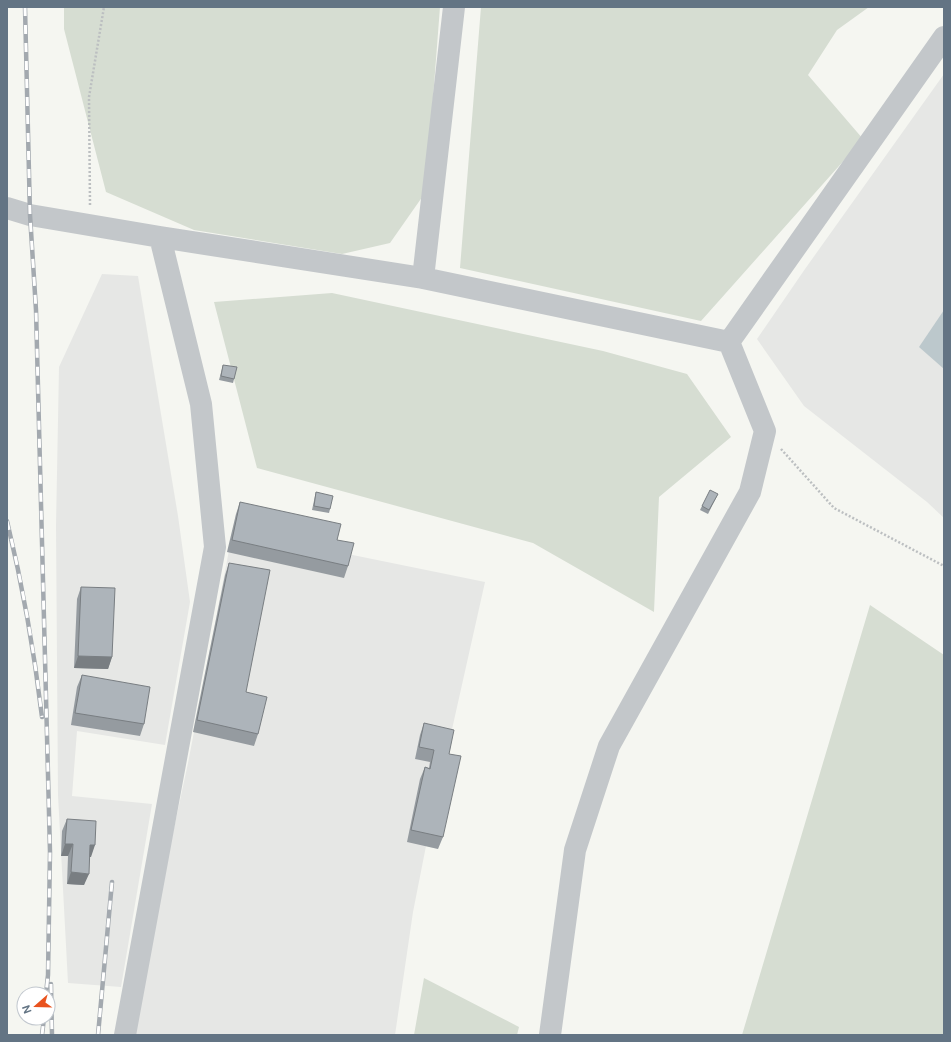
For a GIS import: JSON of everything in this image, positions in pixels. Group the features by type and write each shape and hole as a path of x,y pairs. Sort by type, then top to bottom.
{"street":[{"path":"423,278 454,7"},
{"path":"729,342 944,37"},
{"path":"7,208 30,215 160,237 423,278 729,342"},
{"path":"125,1035 215,547 201,404 160,237"},
{"path":"550,1035 575,850 609,746 750,492 765,431 729,342"}],"path":[{"path":"90,225 89,97 104,7"},
{"path":"765,431 834,508 944,566"}],"shaded area":[{"path":"64,7 440,7 425,193 390,243 342,254 194,230 106,192 64,29"},
{"path":"481,7 869,7 837,30 808,75 863,139 701,321 460,268"},
{"path":"944,74 944,518 927,502 804,406 757,339"},
{"path":"102,274 138,276 178,516 190,602 165,745 77,731 72,796 152,804 121,987 68,983 58,795 56,526 59,367"},
{"path":"332,293 603,351 687,374 731,437 659,497 654,612 533,543 257,468 214,302"},
{"path":"944,310 944,369 919,347"},
{"path":"236,514 336,535 333,551 485,582 444,765 452,786 438,849 426,846 413,912 395,1035 134,1035 162,884 188,763"},
{"path":"870,605 944,655 944,1035 742,1035"},
{"path":"424,978 519,1027 517,1035 414,1035"}],"building":[{"path":"223,365 237,367 234,379 221,376"},
{"path":"710,490 718,494 709,510 702,506"},
{"path":"316,492 333,496 330,509 314,506"},
{"path":"240,502 341,524 337,540 354,543 348,566 232,540"},
{"path":"229,563 270,570 246,692 267,697 258,734 197,720"},
{"path":"81,587 115,588 112,657 78,656"},
{"path":"82,675 150,687 144,724 75,713"},
{"path":"424,723 454,730 449,754 461,756 443,837 411,830 425,767 430,769 434,750 419,747"},
{"path":"67,819 96,821 95,845 90,845 89,874 71,872 73,844 65,844"}],"railway":[{"path":"25,7 30,215 36,310 50,852 47,986"},
{"path":"7,521 28,619 42,717"},
{"path":"98,1035 112,882"},
{"path":"51,984 52,1035"},
{"path":"42,1035 43,1026"}]}
